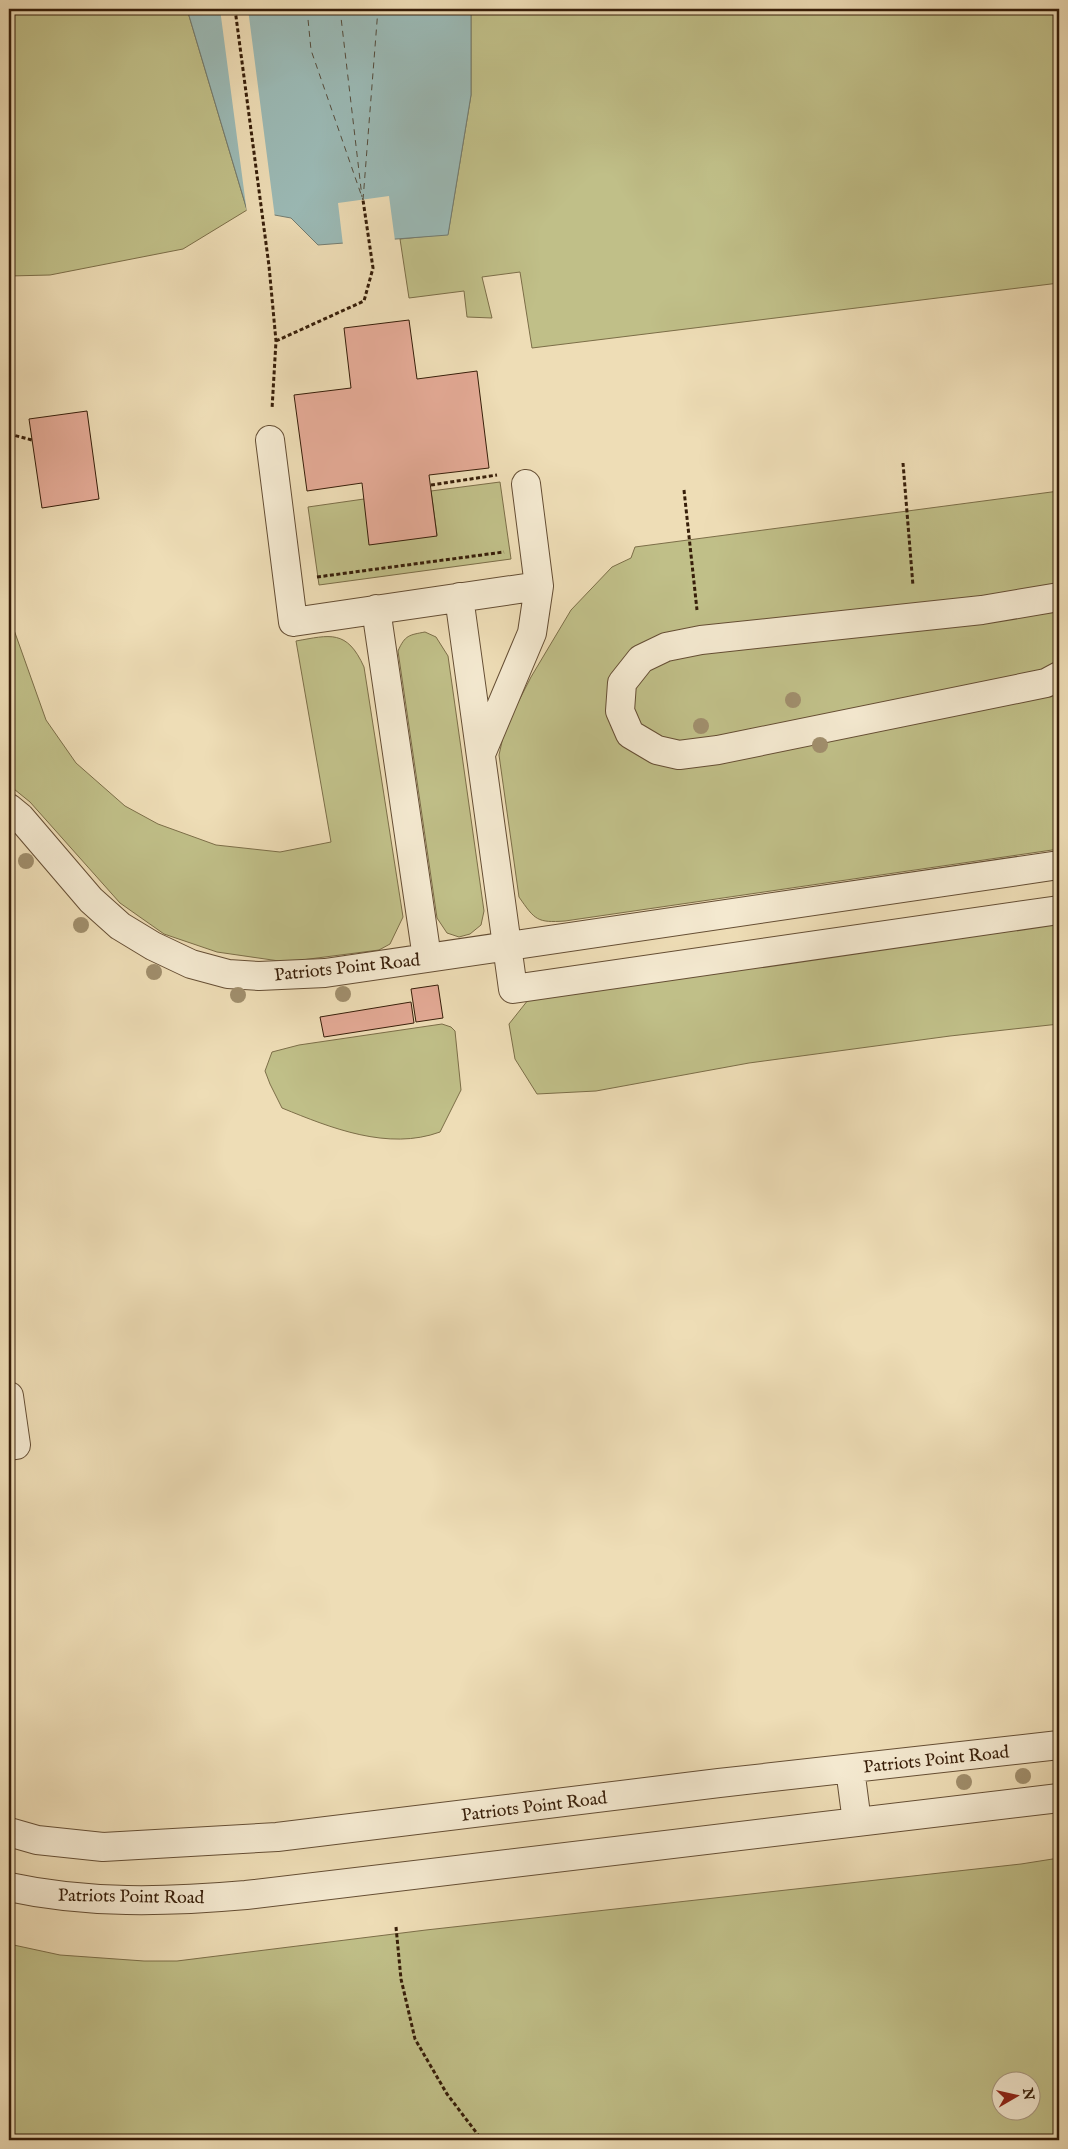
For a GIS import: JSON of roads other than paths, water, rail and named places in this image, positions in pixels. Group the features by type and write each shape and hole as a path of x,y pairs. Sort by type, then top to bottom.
{"street":[{"path":"270,440 292,622 539,586"},
{"path":"481,755 532,632 539,586 534,548 516,479"},
{"path":"458,597 513,988 1059,910"},
{"path":"1059,597 982,610 701,640 666,647 641,659 622,683 620,711 630,734 656,750 679,755 718,750 1046,683 1059,676"},
{"path":"376,609 427,958"},
{"name":"Patriots Point Road","path":"9,808 20,817 91,900 120,926 153,946 191,964 228,974 259,976 325,973 1059,865"},
{"path":"9,1396 16,1445 9,1446"},
{"name":"Patriots Point Road","path":"9,1832 37,1840 103,1847 277,1837 1059,1745"},
{"path":"850,1769 856,1822"},
{"name":"Patriots Point Road","path":"9,1887 48,1895 127,1900 188,1900 256,1894 1059,1798"}],"water":[{"path":"187,9 471,9 471,95 448,235 318,245 291,218 247,210"}]}
